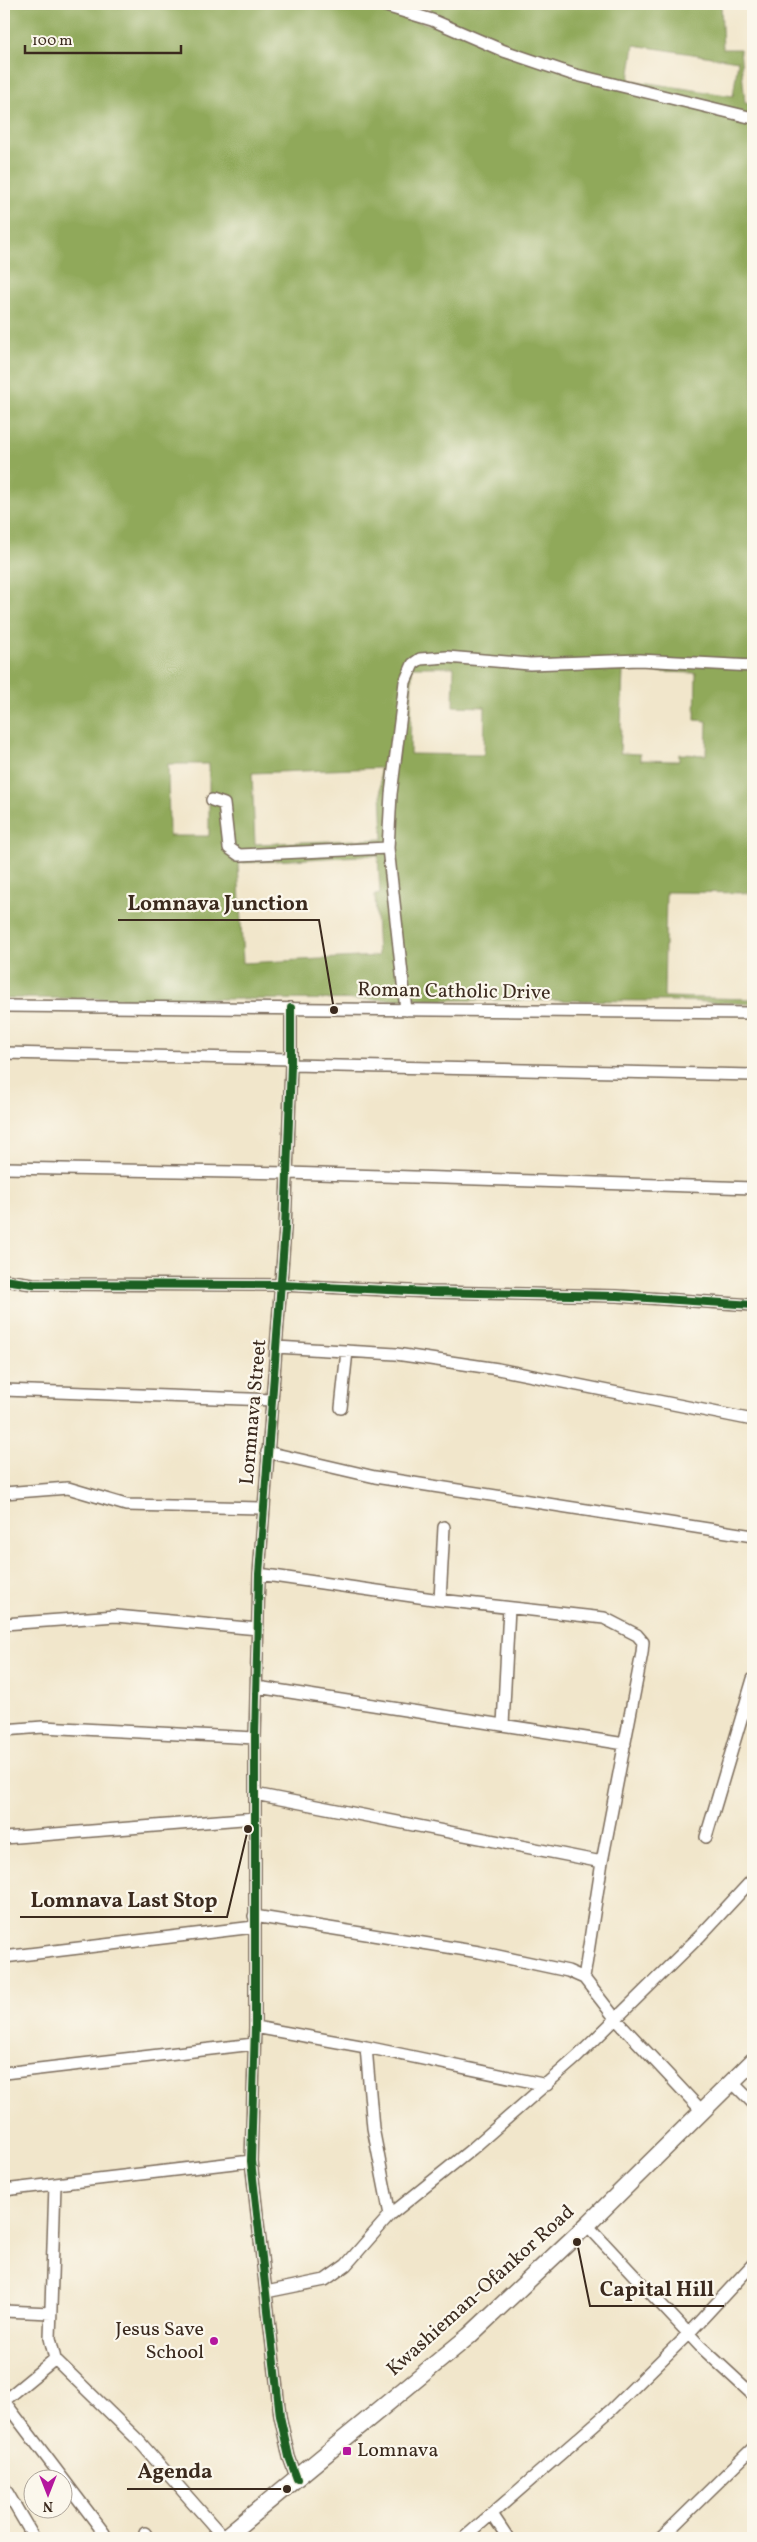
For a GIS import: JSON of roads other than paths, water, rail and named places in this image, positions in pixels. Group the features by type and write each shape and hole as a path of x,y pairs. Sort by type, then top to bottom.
{"main road":[{"name":"Kwashieman-Ofankor Road","path":"224,2538 297,2480 469,2336 587,2225 733,2083 753,2061"}],"street":[{"path":"379,4 432,20 504,51 572,74 753,118"},
{"path":"406,1010 388,848 391,794 405,682 413,664 420,659 447,657 530,664 639,660 753,666"},
{"path":"212,800 224,804 229,848 239,855 388,848"},
{"name":"Roman Catholic Drive","path":"4,1006 753,1013"},
{"name":"Lormnava Street","path":"291,1008 288,1173 281,1285 262,1508 259,1574 255,1794 255,2027 251,2161 280,2416 289,2457 297,2480"},
{"path":"4,1053 753,1075"},
{"path":"4,1168 288,1173 753,1188"},
{"path":"4,1280 33,1284 281,1285 430,1292 616,1296 753,1305"},
{"path":"276,1348 396,1354 498,1369 753,1420"},
{"path":"342,1408 347,1351"},
{"path":"4,1390 272,1400"},
{"path":"267,1452 375,1477 753,1536"},
{"path":"4,1493 68,1488 126,1505 262,1508"},
{"path":"440,1600 444,1527"},
{"path":"259,1574 440,1600 604,1618 637,1635 643,1642 602,1862 584,1978"},
{"path":"503,1725 509,1608"},
{"path":"4,1624 116,1616 258,1629"},
{"path":"706,1837 753,1679"},
{"path":"257,1687 625,1744"},
{"path":"4,1730 43,1727 256,1738"},
{"path":"255,1794 602,1862"},
{"path":"4,1838 255,1818"},
{"path":"266,2292 315,2283 333,2275 360,2252 390,2215 547,2085 700,1936 753,1879"},
{"path":"4,1957 254,1922 479,1952 568,1971 584,1978 616,2018 702,2112"},
{"path":"255,2027 366,2047 547,2085"},
{"path":"4,2073 254,2044"},
{"path":"366,2047 373,2128 390,2215"},
{"path":"733,2083 753,2103"},
{"path":"4,2190 251,2161"},
{"path":"55,2185 50,2338 55,2359 138,2440 224,2538"},
{"path":"587,2225 688,2334 753,2395"},
{"path":"464,2538 611,2410 688,2334 753,2264"},
{"path":"4,2311 51,2314"},
{"path":"55,2359 4,2401 104,2533"},
{"path":"662,2538 753,2448"},
{"path":"4,2487 34,2538"},
{"path":"492,2514 508,2538"}],"place":[{"name":"Lomnava Junction","path":"334,1010"},
{"name":"Lomnava Last Stop","path":"248,1829"},
{"name":"Capital Hill","path":"577,2242"},
{"name":"Jesus Save School","path":"214,2341"},
{"name":"Lomnava","path":"347,2451"},
{"name":"Agenda","path":"287,2489"}]}
